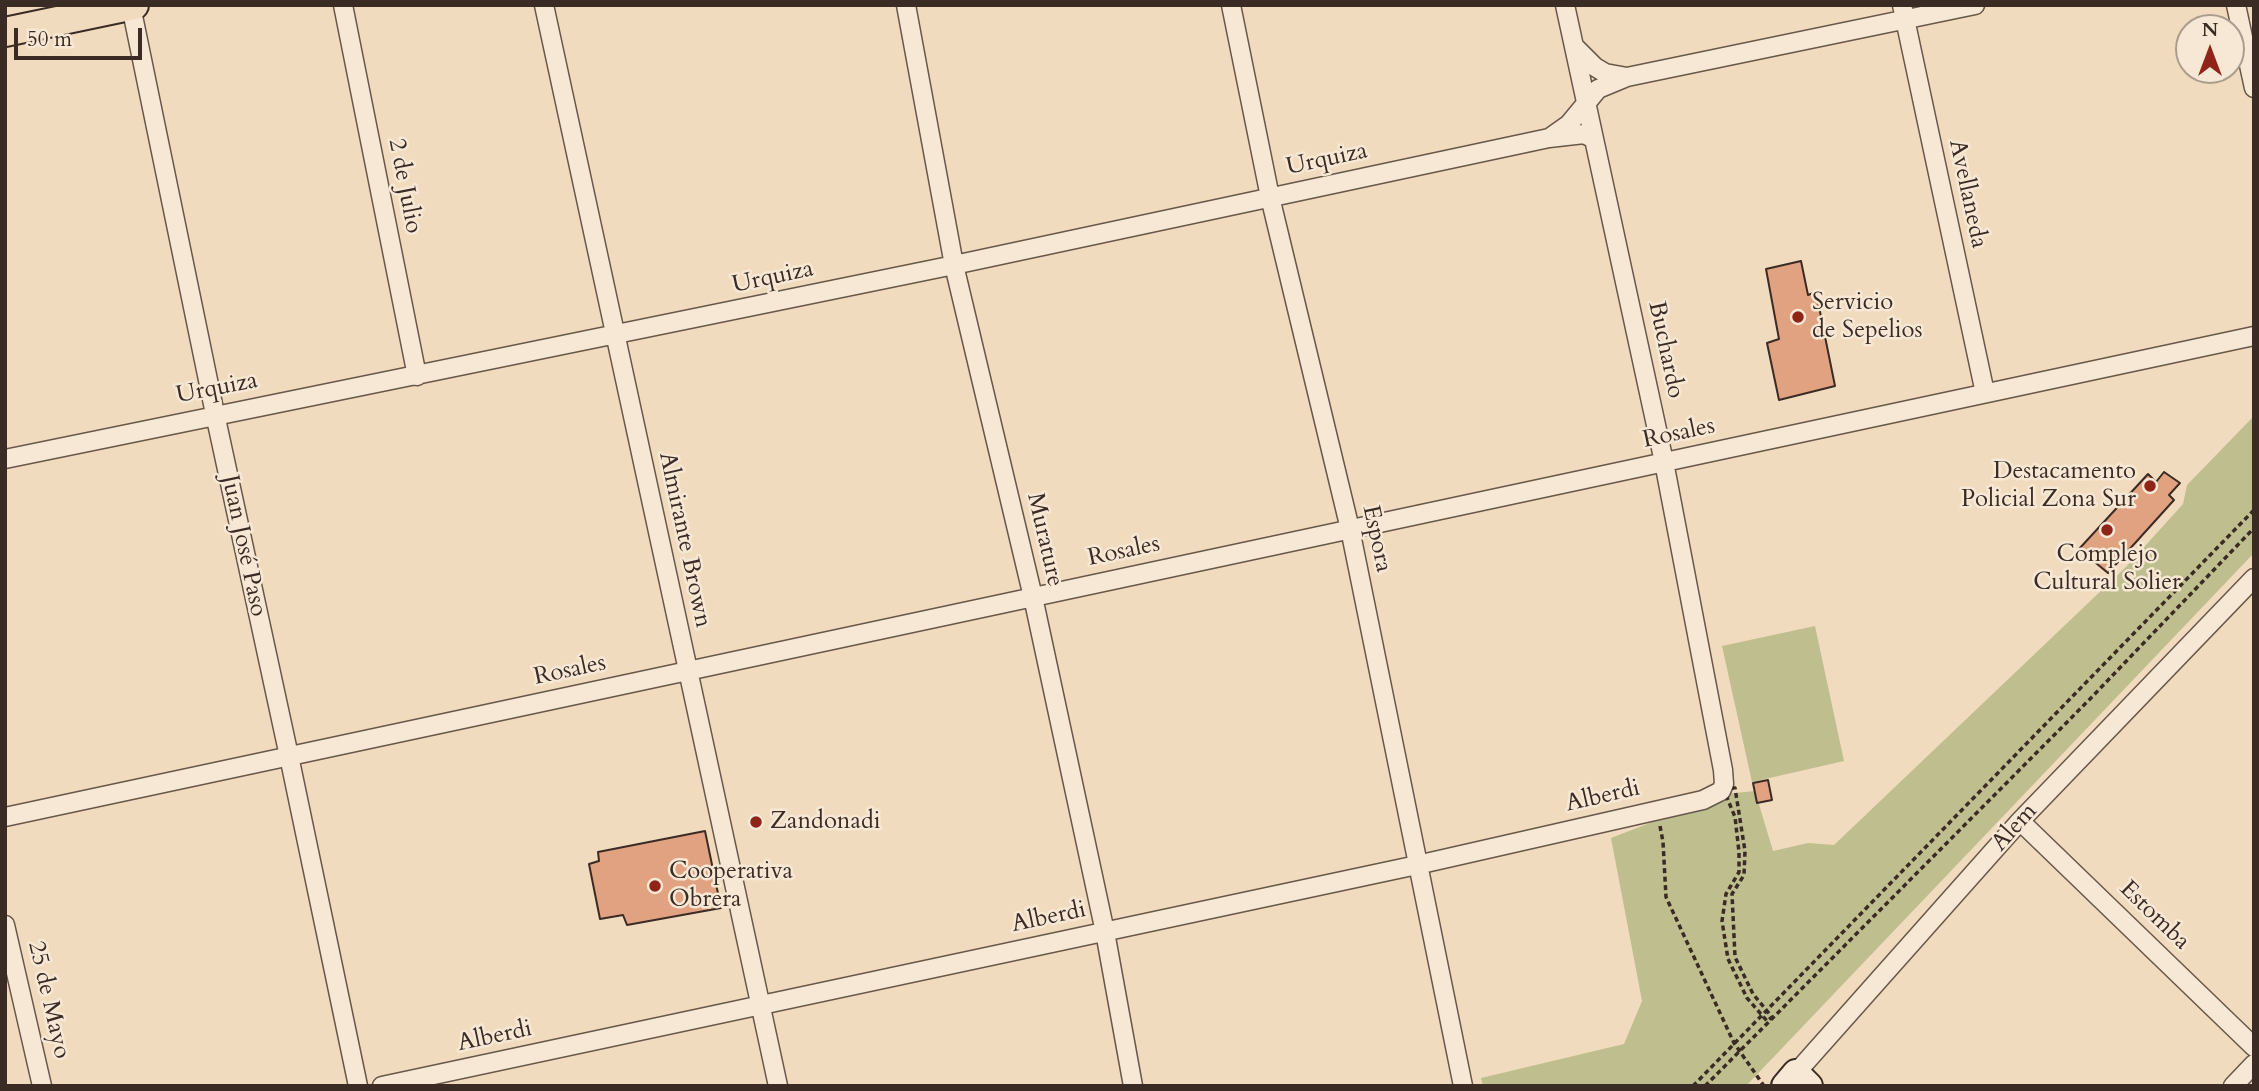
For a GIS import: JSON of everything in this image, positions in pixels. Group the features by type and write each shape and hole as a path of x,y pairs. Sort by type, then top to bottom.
{"main road":[{"path":"5,32 132,5"}],"street":[{"name":"Juan José Paso","path":"132,5 215,414 358,1086"},
{"name":"2 de Julio","path":"343,5 417,376"},
{"name":"Almirante Brown","path":"544,5 778,1086"},
{"name":"Murature","path":"906,5 954,265 1033,597 1105,932 1133,1086"},
{"name":"Espora","path":"1231,5 1270,197 1350,529 1463,1086"},
{"name":"Buchardo","path":"1565,5 1664,462 1722,765 1723,788"},
{"name":"Urquiza","path":"1549,138 1569,124 1598,89 1626,77 1903,13 1975,5"},
{"path":"2236,5 2254,88"},
{"name":"Avellaneda","path":"1903,13 1984,393"},
{"path":"1574,46 1605,73 1626,77"},
{"name":"Urquiza","path":"5,459 954,265 1549,138 1584,134 1594,139"},
{"name":"Rosales","path":"5,817 2254,336"},
{"name":"Alem","path":"1797,1082 2020,821 2254,578"},
{"name":"Alberdi","path":"382,1086 1417,865 1703,800 1723,788"},
{"name":"Estomba","path":"2020,821 2254,1047"},
{"name":"25 de Mayo","path":"5,925 42,1086"},
{"path":"2233,1086 2254,1064"}],"path":[{"path":"1693,1086 2254,510"},
{"path":"1705,1086 2080,710 2254,527"},
{"path":"1723,788 1735,788 1745,851 1744,875 1732,894 1735,957 1753,994 1767,1010 1772,1017 1767,1021 1747,998 1728,960 1722,921 1727,894 1739,872 1739,862 1735,817 1723,788"},
{"path":"1657,810 1663,842 1666,897 1734,1043 1764,1086"}],"shaded area":[{"path":"2254,416 2254,553 1746,1086 1483,1086 1481,1078 1624,1044 1642,1001 1611,838 1725,794 1755,791 1773,851 1808,843 1834,845 2126,567 2183,504 2187,485"},
{"path":"1815,626 1844,761 1752,782 1722,646"}],"building":[{"name":"Servicio de Sepelios","path":"1801,261 1808,295 1816,292 1835,386 1779,400 1767,343 1779,339 1766,269"},
{"path":"2164,472 2180,483 2169,495 2174,500 2108,573 2079,549 2148,474 2156,482"},
{"path":"1768,780 1772,800 1757,803 1753,783"},
{"name":"Cooperativa Obrera","path":"705,831 721,908 627,925 623,915 600,919 589,864 599,861 598,852"}],"place":[{"name":"Servicio de Sepelios","path":"1798,317"},
{"name":"Destacamento Policial Zona Sur","path":"2150,486"},
{"name":"Complejo Cultural Solier","path":"2107,530"},
{"name":"Zandonadi","path":"756,822"},
{"name":"Cooperativa Obrera","path":"655,886"}]}
